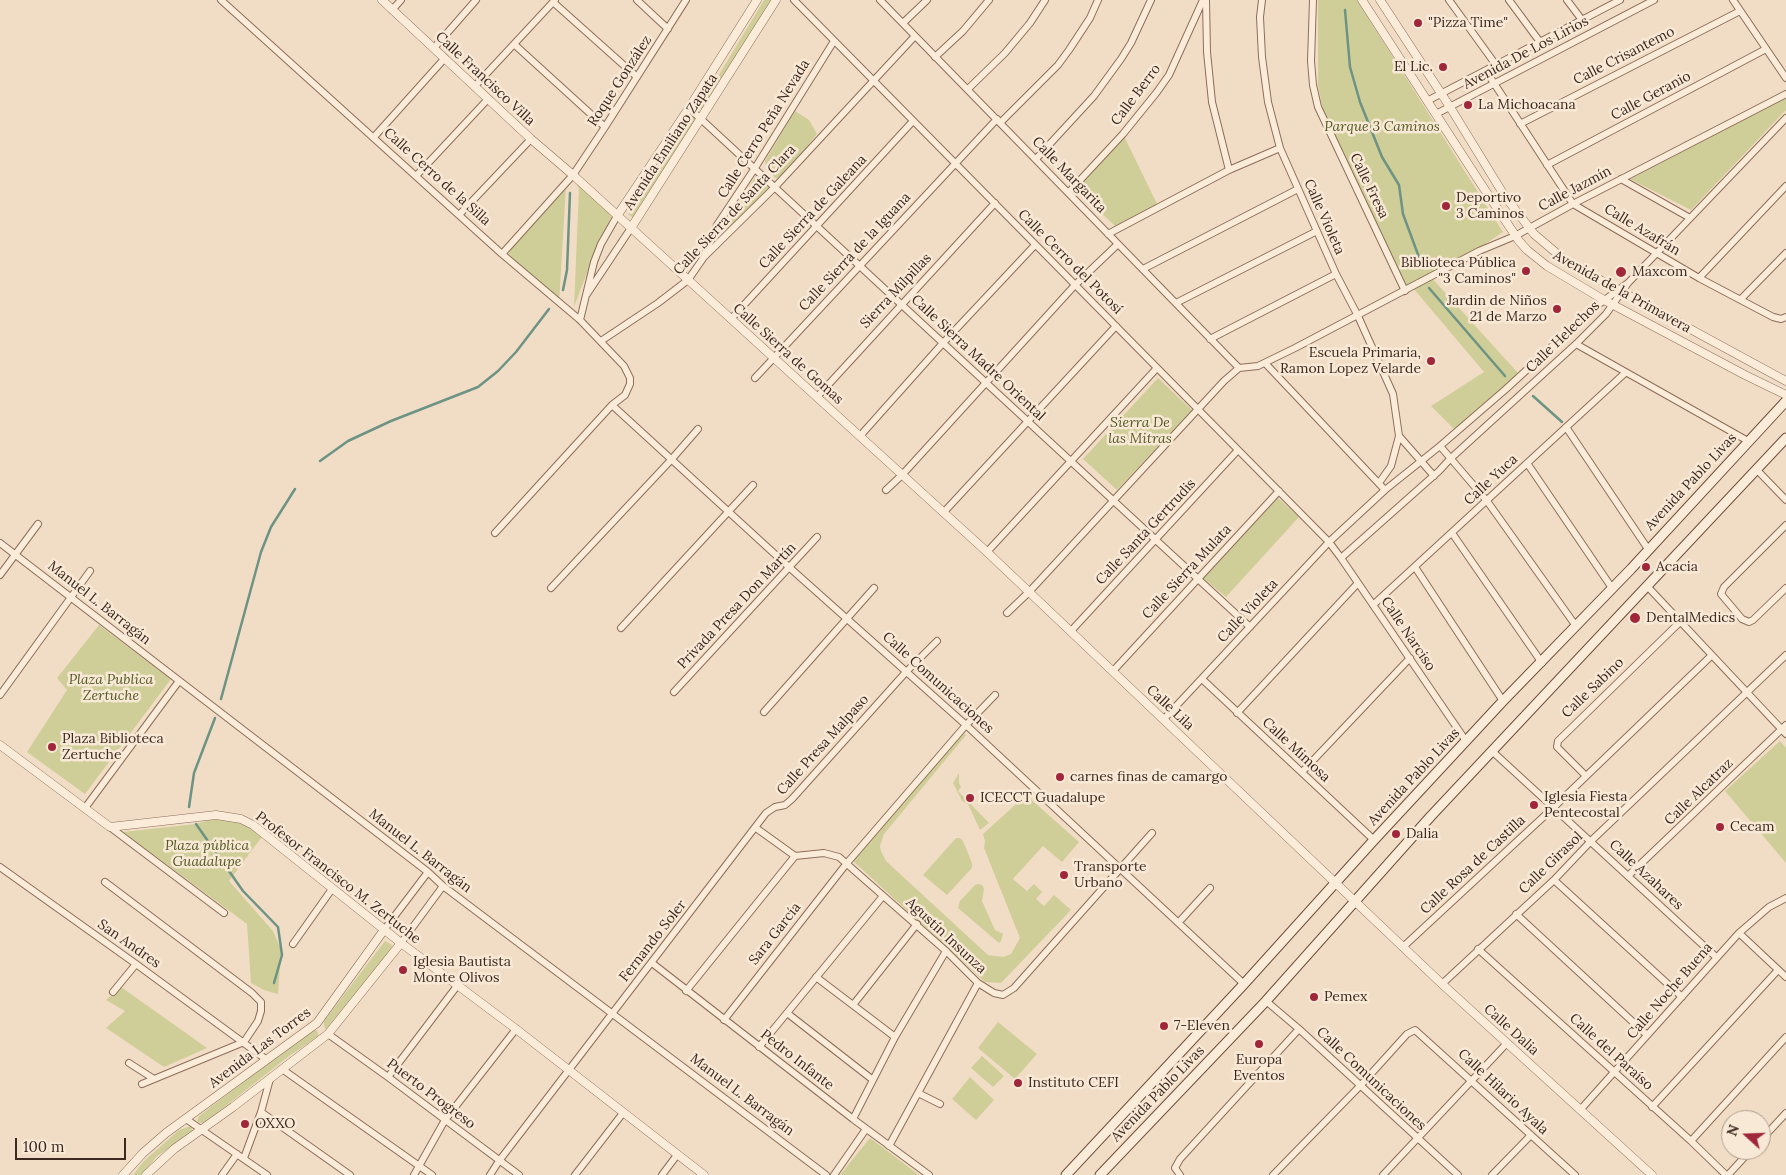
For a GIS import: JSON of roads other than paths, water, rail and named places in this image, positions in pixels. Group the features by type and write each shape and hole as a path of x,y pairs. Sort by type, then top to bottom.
{"main road":[{"name":"Avenida Pablo Livas","path":"1066,1175 1503,701 1542,663 1786,401"},
{"name":"Avenida Pablo Livas","path":"1100,1175 1266,1001 1431,816 1786,438"}],"street":[{"name":"Calle Cerro de la Silla","path":"221,0 502,254 580,320 601,341 624,366 630,378 630,384 625,395 612,405"},
{"name":"Calle Francisco Villa","path":"382,0 572,175"},
{"path":"392,10 401,0"},
{"path":"434,48 476,0"},
{"path":"637,0 668,29"},
{"name":"Roque González","path":"502,254 572,175 605,128 686,0"},
{"name":"Avenida Emiliano Zapata","path":"580,320 594,262 601,244 756,0"},
{"name":"Avenida Emiliano Zapata","path":"585,297 702,119 776,0"},
{"name":"Calle Cerro del Potosí","path":"794,0 1329,542"},
{"name":"Calle Margarita","path":"880,0 1239,368"},
{"path":"903,23 927,0"},
{"path":"935,56 963,31 989,0"},
{"path":"968,89 1005,53 1030,23 1045,0"},
{"name":"Calle Sierra de la Iguana","path":"755,378 955,163 1058,65 1090,18 1098,0"},
{"path":"1036,158 1094,96 1121,59 1131,43 1151,0"},
{"path":"1204,0 1212,102 1229,170"},
{"name":"Calle Berro","path":"1069,192 1123,134 1169,75 1204,0"},
{"name":"Calle Violeta","path":"1262,0 1260,17 1262,56 1268,102 1280,148 1336,274 1358,316 1393,394 1399,436 1391,466 1379,483"},
{"name":"Calle Fresa","path":"1313,0 1311,61 1313,85 1318,107 1405,291"},
{"name":"Avenida de la Primavera","path":"1363,0 1427,102 1515,236 1527,250 1547,266 1604,300 1786,395"},
{"name":"Avenida de la Primavera","path":"1380,0 1450,107 1504,195 1528,228 1546,245 1567,262 1786,381"},
{"path":"1449,0 1496,65"},
{"path":"1509,0 1540,42"},
{"path":"1567,0 1582,20"},
{"name":"Avenida De Los Lirios","path":"1427,102 1620,0"},
{"name":"Avenida De Los Lirios","path":"1436,114 1654,0"},
{"path":"1732,0 1786,78"},
{"path":"475,86 554,1 637,77"},
{"name":"Calle Crisantemo","path":"1520,124 1740,11"},
{"name":"Calle Sierra de Santa Clara","path":"601,341 658,303 688,280 704,257 775,187 915,36"},
{"name":"Calle Cerro Peña Nevada","path":"704,257 717,225 834,41"},
{"path":"515,45 605,128"},
{"name":"Calle Geranio","path":"1547,164 1766,49"},
{"path":"374,137 445,58"},
{"name":"Calle Azafrán","path":"1486,70 1573,204 1699,278 1777,319 1786,317"},
{"name":"Calle Jazmín","path":"1239,368 1258,366 1265,363 1479,251 1515,236 1786,94"},
{"path":"416,176 488,99"},
{"name":"Calle Sierra Madre Oriental","path":"689,108 1250,627"},
{"name":"Calle Helechos","path":"1342,558 1434,476 1450,458 1576,344 1613,304 1620,291 1786,118"},
{"name":"Calle Sierra de Galeana","path":"731,319 913,121"},
{"path":"459,215 531,139"},
{"path":"1108,234 1229,170 1280,148"},
{"name":"Calle Sierra de Gomas","path":"572,175 987,552"},
{"path":"1621,179 1690,218"},
{"path":"1699,278 1786,186"},
{"path":"1143,269 1298,189"},
{"name":"Sierra Milpillas","path":"817,397 994,203"},
{"path":"1176,303 1317,231"},
{"path":"886,490 902,475 1075,285 1118,244"},
{"path":"860,436 943,343 1035,245"},
{"path":"1742,299 1786,253"},
{"path":"1210,339 1336,274"},
{"name":"Calle Violeta","path":"1164,719 1329,542 1385,490 1506,389 1604,300 1620,291"},
{"path":"944,512 1116,326"},
{"path":"1576,344 1748,441"},
{"path":"1265,363 1385,490"},
{"path":"987,552 1157,368"},
{"path":"1007,613 1030,592 1224,381 1239,368"},
{"name":"Calle Yuca","path":"1373,604 1625,373"},
{"path":"495,533 612,405"},
{"name":"Calle Comunicaciones","path":"612,405 847,620 966,725 1244,984"},
{"path":"1566,427 1648,549"},
{"path":"551,588 698,429"},
{"path":"1399,436 1434,476"},
{"path":"1440,446 1487,500 1576,626"},
{"name":"Calle Santa Gertrudis","path":"1071,631 1238,450"},
{"path":"1528,463 1612,588"},
{"path":"1757,470 1786,500"},
{"path":"621,628 753,484"},
{"name":"Calle Sierra Mulata","path":"1113,671 1279,491"},
{"path":"0,575 38,524"},
{"path":"1786,525 1721,592 1722,597 1747,622 1754,620 1786,588"},
{"path":"1452,533 1542,663"},
{"name":"Privada Presa Don Martín","path":"674,692 817,537"},
{"name":"Calle Narciso","path":"1329,542 1342,558 1466,741"},
{"name":"Manuel L. Barragán","path":"0,543 428,872 443,886 826,1175"},
{"name":"Calle Lila","path":"987,552 1356,900"},
{"path":"1414,568 1503,701"},
{"path":"0,694 90,571"},
{"path":"1237,713 1358,583"},
{"path":"1647,586 1711,656 1785,730"},
{"path":"764,712 874,588"},
{"name":"Calle Sabino","path":"1586,776 1557,747 1558,741 1680,622"},
{"name":"Calle Presa Malpaso","path":"756,828 770,810 785,805 792,799 906,672 937,641"},
{"name":"Calle Girasol","path":"1442,984 1554,880 1591,841 1786,655"},
{"name":"Calle Rosa de Castilla","path":"1403,947 1553,808 1711,656"},
{"path":"1302,772 1410,658"},
{"name":"Calle Mimosa","path":"1202,679 1374,840"},
{"path":"85,808 179,681"},
{"name":"Sara García","path":"724,1020 847,863 966,725 996,695"},
{"name":"Calle Alcatraz","path":"1628,876 1785,730"},
{"path":"0,745 224,913"},
{"name":"Calle Azahares","path":"1493,752 1716,957"},
{"name":"Profesor Francisco M. Zertuche","path":"110,827 216,815 241,819 253,825 384,930 516,1029 704,1175"},
{"path":"686,991 795,856 756,828"},
{"name":"Fernando Soler","path":"490,1175 612,1013 756,828"},
{"name":"Agustín Insunza","path":"795,856 824,853 835,855 847,863 946,950 978,983 997,994 1003,995 1008,993 1152,833"},
{"name":"San Andres","path":"0,868 267,1060"},
{"name":"Avenida Las Torres","path":"123,1175 143,1153 186,1119 317,1022 428,872"},
{"path":"1554,880 1682,997"},
{"path":"105,882 252,993 261,1002 258,1021 244,1042 142,1084"},
{"path":"146,1175 168,1154 328,1034 401,943 443,886"},
{"path":"1179,922 1210,888"},
{"path":"292,944 332,889"},
{"path":"759,1047 883,896"},
{"name":"Calle Noche Buena","path":"1581,1109 1739,933 1769,908 1786,898"},
{"name":"Calle Dalia","path":"1356,900 1442,984 1652,1175"},
{"path":"1516,914 1648,1036"},
{"path":"853,1005 917,924"},
{"path":"1739,933 1786,977"},
{"name":"Calle del Paraíso","path":"1478,949 1727,1175"},
{"path":"853,1120 895,1037 946,950"},
{"name":"Pedro Infante","path":"652,963 853,1120 928,1175"},
{"path":"113,992 136,964"},
{"path":"1652,1107 1778,970"},
{"path":"816,977 895,1037"},
{"path":"889,1146 978,983"},
{"path":"388,1077 457,986"},
{"name":"Calle Comunicaciones","path":"1266,1001 1458,1175"},
{"path":"787,1013 872,1080"},
{"path":"414,1175 445,1120 516,1029"},
{"path":"1180,1175 1175,1168 1180,1159 1299,1029"},
{"name":"Calle Hilario Ayala","path":"1360,1086 1407,1034 1414,1030 1418,1031 1575,1175"},
{"name":"Puerto Progreso","path":"328,1034 519,1175"},
{"path":"1691,1141 1786,1037"},
{"path":"1383,1175 1507,1043"},
{"path":"129,1063 154,1080"},
{"path":"282,1069 432,1175"},
{"path":"244,1158 261,1112 270,1079"},
{"path":"1273,1175 1360,1086"},
{"path":"918,1093 940,1104"},
{"path":"261,1112 350,1175"},
{"path":"575,1175 624,1113"},
{"path":"1771,1129 1786,1113"},
{"path":"186,1119 267,1175"},
{"path":"834,1175 866,1129"},
{"path":"1492,1175 1531,1134"},
{"path":"222,1175 237,1154"},
{"path":"662,1175 677,1155"},
{"path":"1727,1175 1741,1160"}],"waterway":[{"path":"1345,10 1350,67 1360,102 1382,157 1399,185 1403,214 1423,268"},
{"path":"563,290 567,270 570,193"},
{"path":"1429,288 1505,376"},
{"path":"320,461 348,441 391,421 478,387 498,371 516,352 549,309"},
{"path":"1533,396 1562,422"},
{"path":"221,699 261,552 271,527 295,489"},
{"path":"189,807 194,773 215,718"},
{"path":"196,824 243,891 278,927 282,955 274,983"}],"place":[{"name":"\"Pizza Time\"","path":"1418,23"},
{"name":"El Lic.","path":"1443,67"},
{"name":"La Michoacana","path":"1468,105"},
{"name":"Deportivo 3 Caminos","path":"1446,206"},
{"name":"Biblioteca Pública \"3 Caminos\"","path":"1526,271"},
{"name":"Maxcom","path":"1621,272"},
{"name":"Jardin de Niños 21 de Marzo","path":"1557,309"},
{"name":"Escuela Primaria, Ramon Lopez Velarde","path":"1431,361"},
{"name":"Acacia","path":"1646,567"},
{"name":"DentalMedics","path":"1635,618"},
{"name":"Plaza Biblioteca Zertuche","path":"52,747"},
{"name":"carnes finas de camargo","path":"1060,777"},
{"name":"ICECCT Guadalupe","path":"970,798"},
{"name":"Iglesia Fiesta Pentecostal","path":"1534,805"},
{"name":"Cecam","path":"1720,827"},
{"name":"Dalia","path":"1396,834"},
{"name":"Transporte Urbano","path":"1064,875"},
{"name":"Iglesia Bautista Monte Olivos","path":"403,970"},
{"name":"Pemex","path":"1314,997"},
{"name":"7-Eleven","path":"1164,1026"},
{"name":"Europa Eventos","path":"1259,1044"},
{"name":"Instituto CEFI","path":"1018,1083"},
{"name":"OXXO","path":"245,1124"}],"park label":[{"name":"Parque 3 Caminos","path":"1382,127"},
{"name":"Sierra De las Mitras","path":"1140,432"},
{"name":"Plaza Publica Zertuche","path":"111,688"},
{"name":"Plaza pública Guadalupe","path":"207,854"}]}
